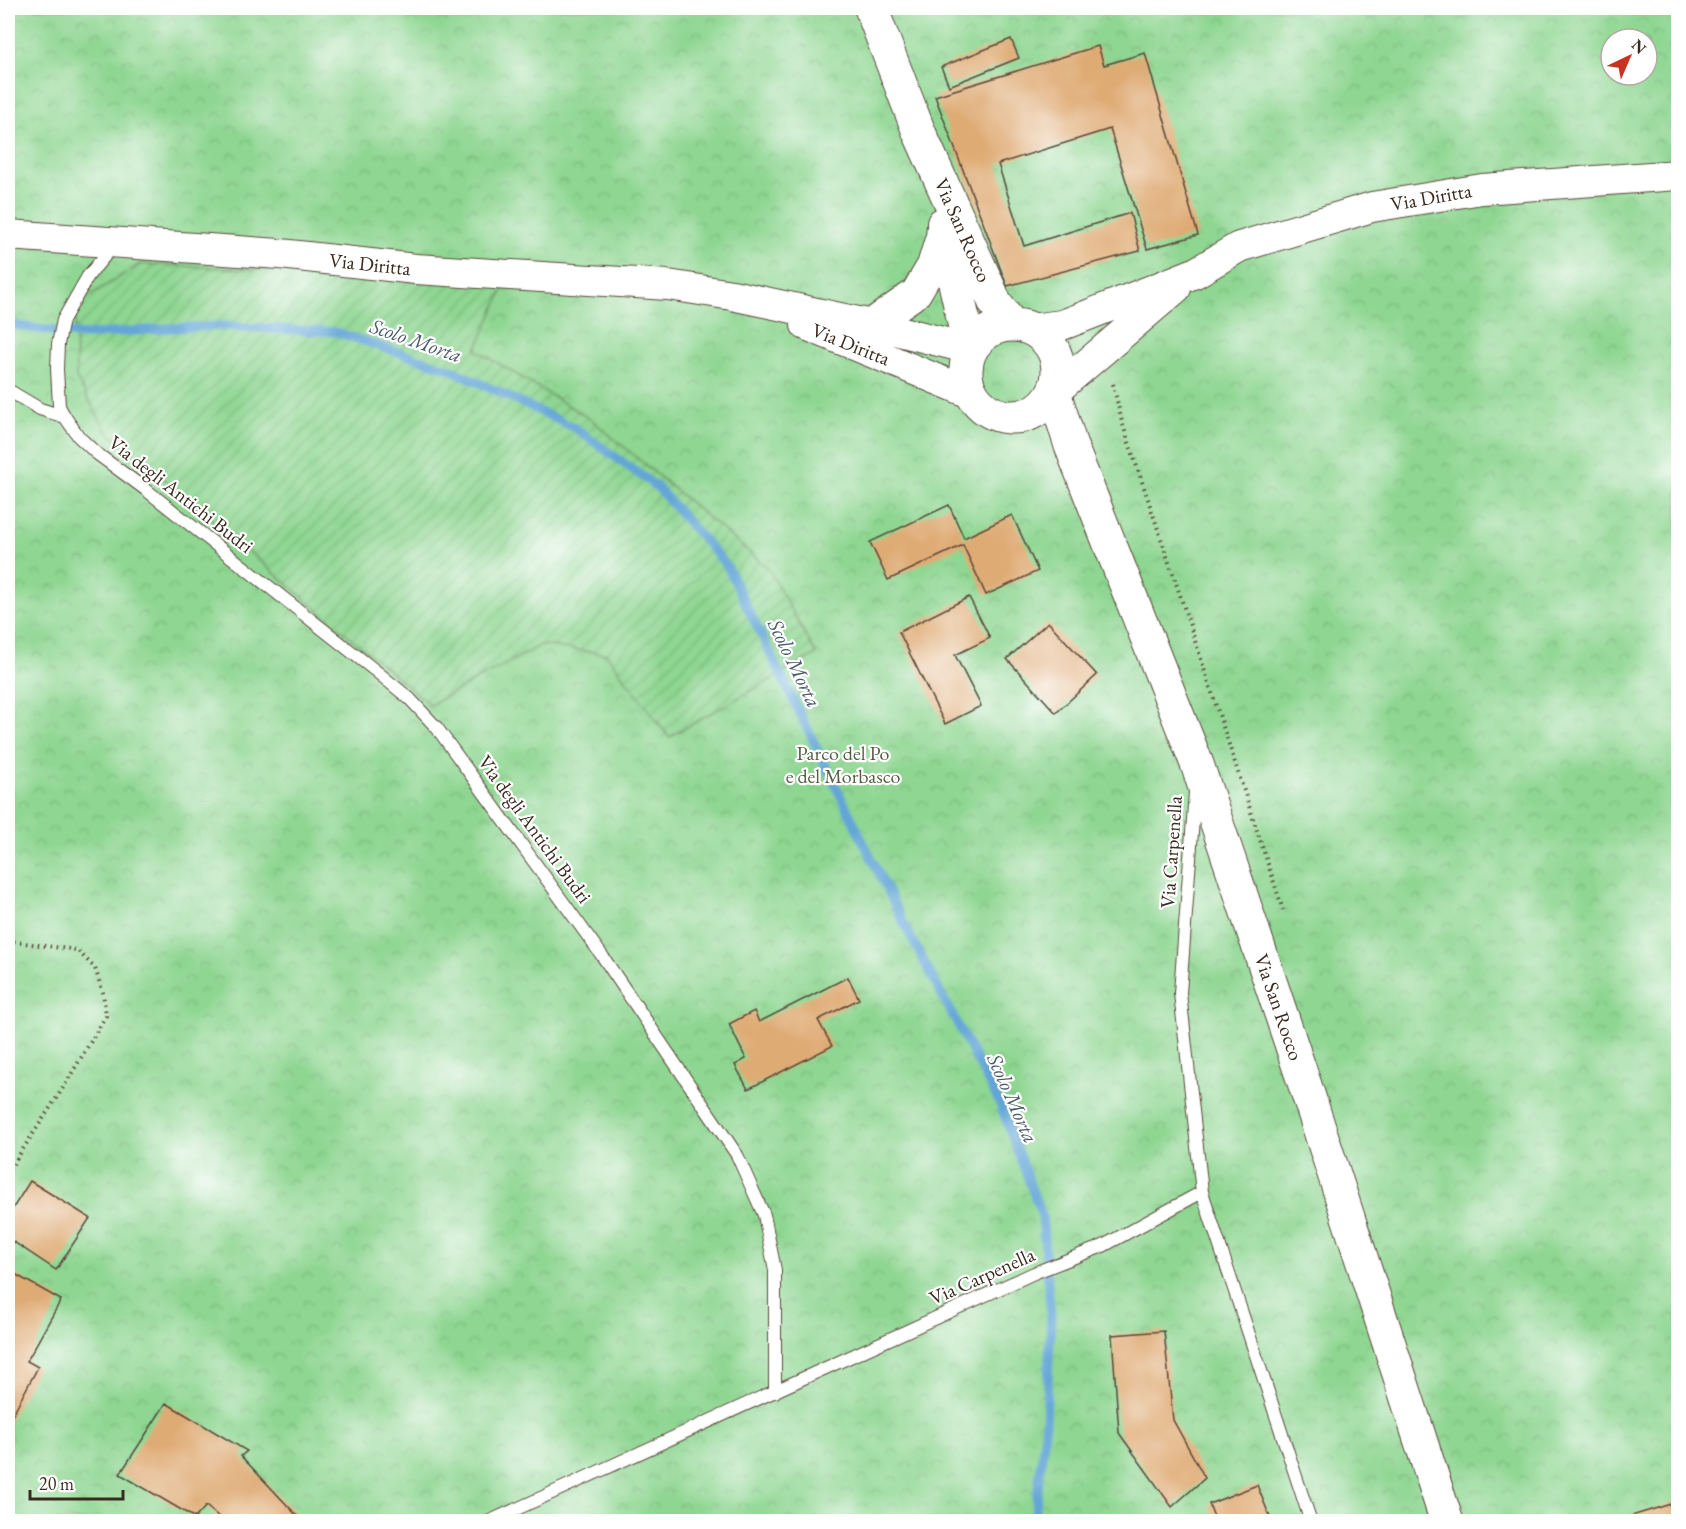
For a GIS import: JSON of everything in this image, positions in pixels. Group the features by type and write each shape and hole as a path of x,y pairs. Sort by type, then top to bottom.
{"main road":[{"name":"Via San Rocco","path":"871,8 919,132 995,303 1022,327"},
{"name":"Via San Rocco","path":"943,230 970,349"},
{"path":"999,326 1022,327 1044,338 1052,349 1057,363 1058,378 1053,392 1037,411 1025,416 1009,418 994,414 980,405 970,393 966,379 966,364 970,349 988,332 999,326"},
{"name":"Via San Rocco","path":"1053,392 1071,446 1197,764 1310,1100 1447,1521"},
{"name":"Via San Rocco","path":"1025,416 1042,433 1066,470 1093,500"}],"street":[{"name":"Via San Rocco","path":"870,325 916,293 932,266 943,230 919,132"},
{"name":"Via Diritta","path":"1022,327 1062,325 1195,273 1239,248 1372,207 1482,189 1678,175"},
{"name":"Via Diritta","path":"8,236 280,254 416,269 668,285 732,295 891,328 970,349"},
{"name":"Via Diritta","path":"1053,392 1195,273"},
{"name":"Via Diritta","path":"732,295 970,393"}],"lane":[{"name":"Via degli Antichi Budri","path":"116,243 88,276 63,320 58,344 57,369 59,406 65,417 79,437 96,453 377,672 410,699 437,728 603,957 737,1155 764,1215 775,1270 775,1392"},
{"path":"8,390 40,409 65,417"},
{"name":"Via Carpenella","path":"1197,764 1180,993 1202,1192 1311,1521"},
{"name":"Via Carpenella","path":"488,1521 1103,1245 1202,1192"}],"path":[{"path":"8,941 77,951 95,968 103,993 106,1016 63,1088 8,1172"}],"green space":[{"name":"Parco del Po e del Morbasco","path":"8,8 1678,8 1678,1521 8,1521"},
{"path":"140,264 507,281 476,350 592,420 768,568 816,654 669,737 606,654 541,645 430,705 106,430 76,378 75,305"}],"building":[{"path":"1011,39 1019,58 949,86 941,67"},
{"path":"1098,46 1104,65 1145,53 1198,235 1147,249 1110,129 998,164 1024,246 1130,213 1140,251 1007,286 935,96"},
{"path":"949,505 964,538 1012,515 1038,571 986,595 963,545 888,580 870,542"},
{"path":"969,597 990,638 955,655 981,706 945,724 899,632"},
{"path":"1048,622 1097,675 1056,713 1007,659"},
{"path":"848,977 859,999 818,1020 832,1046 748,1089 735,1065 746,1059 729,1024 754,1011 759,1022"},
{"path":"30,1181 90,1218 56,1270 8,1238 8,1216"},
{"path":"13,1273 61,1300 27,1361 38,1367 8,1423 8,1284"},
{"path":"1164,1331 1173,1420 1205,1478 1172,1507 1119,1433 1112,1335"},
{"path":"166,1403 247,1451 241,1456 303,1522 225,1522 206,1506 195,1518 120,1474"},
{"path":"1257,1485 1272,1522 1216,1522 1209,1504"},
{"path":"1674,1503 1678,1522 1615,1522 1615,1521"}],"waterway":[{"name":"Scolo Morta","path":"8,324 85,335 224,326 336,332 450,369 575,428 657,487 727,566 904,924 1000,1104 1042,1216 1051,1317 1046,1422 1034,1522"}]}
